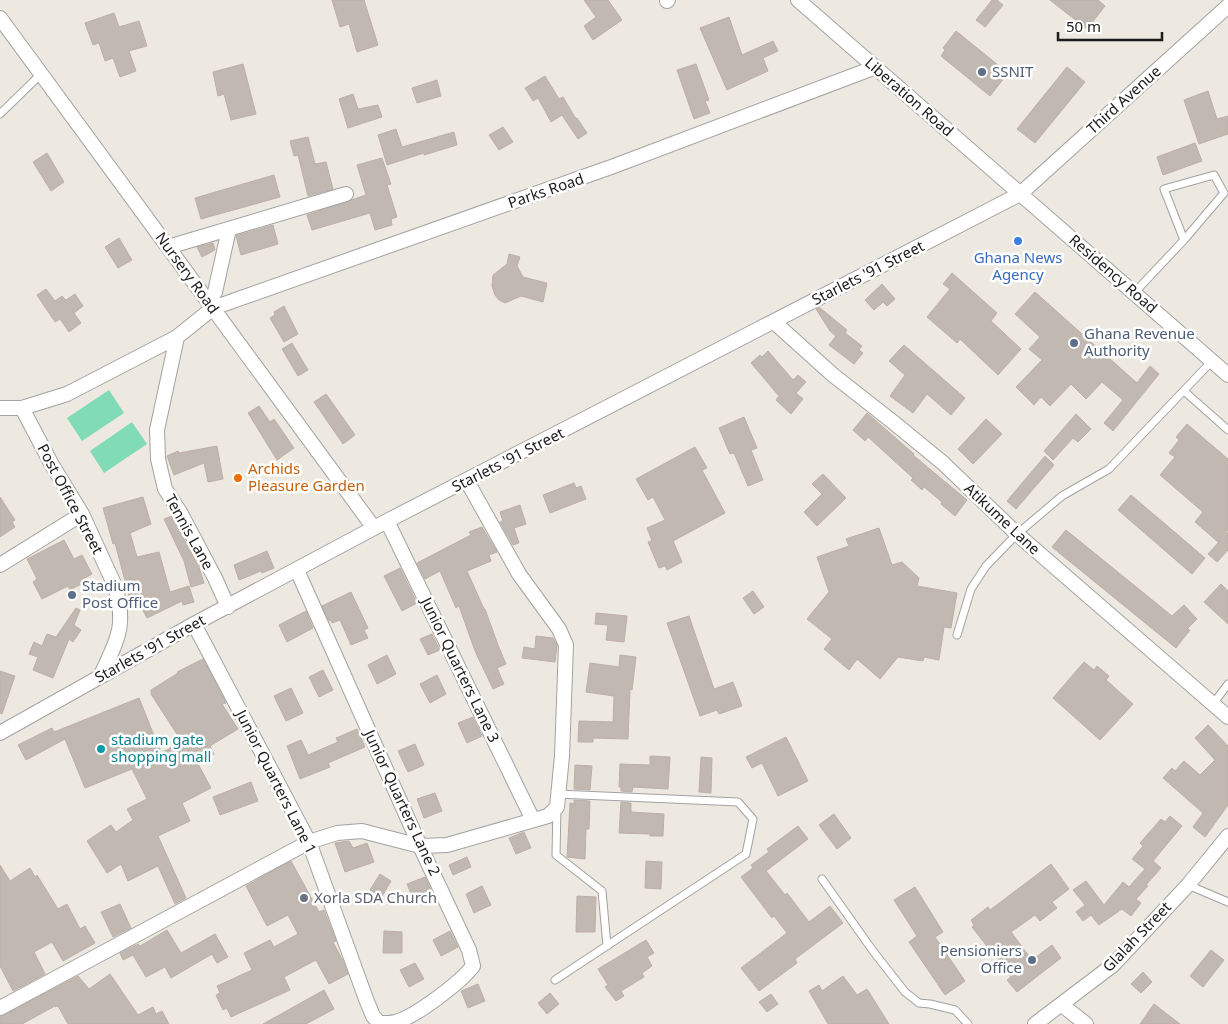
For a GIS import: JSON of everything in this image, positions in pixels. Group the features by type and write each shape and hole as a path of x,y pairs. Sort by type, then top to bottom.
{"street":[{"name":"Liberation Road","path":"798,0 1020,194"},
{"name":"Third Avenue","path":"1020,194 1228,6"},
{"name":"Nursery Road","path":"0,18 374,528"},
{"name":"Parks Road","path":"211,306 614,166 876,67"},
{"path":"168,247 346,194"},
{"name":"Residency Road","path":"1020,194 1135,292 1228,375"},
{"name":"Starlets '91 Street","path":"0,734 194,624 387,521 1020,194"},
{"path":"0,408 22,408 67,394 177,338 211,306 229,229"},
{"name":"Atikume Lane","path":"774,322 832,375 894,422 943,463 1017,534 1228,717"},
{"name":"Tennis Lane","path":"177,338 157,430 158,459 166,489 215,578 228,607"},
{"name":"Post Office Street","path":"22,408 52,465 82,514 115,586 120,612 120,625 118,637 100,676"},
{"path":"0,1008 309,842 337,832 362,831 420,846 447,845 548,816 558,801 566,645 559,629 519,574 467,481"},
{"path":"0,566 82,514"},
{"name":"Junior Quarters Lane 3","path":"387,521 533,820"},
{"name":"Junior Quarters Lane 2","path":"297,570 420,846 461,929 469,950 473,966 466,976 413,1014"},
{"name":"Junior Quarters Lane 1","path":"194,624 309,842 373,1016 379,1023 395,1022 413,1014"},
{"name":"Glalah Street","path":"1035,1024 1112,965 1188,885 1228,836"},
{"path":"1062,1004 1086,1024"}],"lane":[{"path":"0,114 41,74"},
{"path":"1135,292 1184,240 1224,193 1214,175 1164,189 1184,240"},
{"path":"957,635 971,589 986,566 1017,534 1062,496 1109,469 1212,361"},
{"path":"1184,390 1228,430"},
{"path":"1213,704 1228,684"},
{"path":"555,980 746,854 753,819 738,802 558,801 556,856 602,891 606,946"},
{"path":"822,879 873,951 905,992 919,1003 955,1010 968,1024"},
{"path":"1188,885 1228,902"}],"green space":[{"path":"109,390 124,413 82,441 67,418"},
{"path":"132,422 147,444 104,473 90,451"}],"building":[{"path":"332,0 364,0 378,45 357,52 349,24 340,27"},
{"path":"584,0 608,0 622,20 593,40 584,26 596,17"},
{"path":"992,0 997,0 1003,5 985,27 976,20"},
{"path":"1050,0 1098,0 1105,6 1087,29"},
{"path":"114,13 119,27 139,21 147,46 129,51 136,71 120,77 113,58 105,61 99,43 93,45 85,23"},
{"path":"729,17 742,55 773,41 778,51 763,58 768,71 727,90 700,28"},
{"path":"956,31 1008,73 990,96 941,56 945,50 943,48"},
{"path":"243,64 256,114 231,120 224,94 218,96 213,72"},
{"path":"696,64 709,100 705,101 710,113 694,119 677,70"},
{"path":"1067,67 1085,82 1035,143 1017,129"},
{"path":"545,76 559,99 563,97 587,133 578,139 562,115 551,122 538,98 533,101 525,88"},
{"path":"437,80 441,96 417,103 412,88"},
{"path":"1208,91 1217,119 1228,116 1228,134 1199,144 1184,100"},
{"path":"353,94 358,109 378,105 382,117 348,128 339,99"},
{"path":"503,127 513,142 499,150 489,135"},
{"path":"396,129 402,147 454,132 457,145 387,165 378,135"},
{"path":"308,137 315,164 326,162 333,189 308,196 298,155 294,156 290,141"},
{"path":"1195,143 1202,161 1163,175 1157,157"},
{"path":"47,153 64,182 51,191 33,162"},
{"path":"382,158 391,184 387,185 397,217 391,219 392,225 375,230 370,213 312,230 307,215 366,195 357,165"},
{"path":"274,175 280,197 201,219 195,198"},
{"path":"273,225 278,244 241,255 236,236"},
{"path":"119,238 132,260 118,268 105,247"},
{"path":"213,243 215,250 202,257 197,247"},
{"path":"509,254 520,257 517,266 523,277 547,283 543,302 521,296 505,303 495,295 492,286 493,275 507,264"},
{"path":"952,273 997,313 991,321 1021,349 998,375 960,339 957,343 927,317 950,289 943,284"},
{"path":"882,284 895,299 887,306 883,302 874,310 865,300"},
{"path":"46,289 55,301 62,296 66,300 75,294 83,306 74,313 81,323 69,332 60,319 55,322 37,295"},
{"path":"1035,292 1137,383 1150,366 1159,374 1113,431 1104,423 1123,400 1102,382 1086,399 1071,384 1050,406 1041,397 1034,405 1016,387 1042,360 1029,349 1040,337 1015,314"},
{"path":"284,306 298,334 284,342 270,318 275,315 274,312"},
{"path":"819,307 847,330 845,333 862,346 859,350 863,353 854,364 829,345 836,336 830,331 816,309"},
{"path":"292,343 308,370 298,376 282,349"},
{"path":"904,345 965,398 951,415 927,394 913,413 890,396 905,375 889,361"},
{"path":"768,351 793,380 798,375 806,382 796,393 803,399 791,414 776,400 779,396 751,363"},
{"path":"326,394 355,435 343,444 314,402"},
{"path":"259,406 270,422 274,419 294,448 277,460 248,413"},
{"path":"867,413 967,500 955,516 924,487 922,490 911,480 913,478 868,437 865,441 853,430"},
{"path":"1076,414 1091,429 1078,442 1073,438 1053,460 1044,451"},
{"path":"744,417 757,448 751,450 763,480 748,486 734,453 730,454 719,428"},
{"path":"986,419 1002,434 973,464 958,449"},
{"path":"1187,424 1228,459 1228,530 1218,542 1195,522 1203,512 1160,475 1175,457 1169,453 1179,440 1176,437"},
{"path":"217,446 223,479 208,482 204,463 174,475 167,456 178,451 179,453"},
{"path":"695,447 707,468 702,470 725,513 673,541 682,562 667,570 665,566 659,568 648,542 652,541 647,528 665,520 653,497 648,500 636,479"},
{"path":"1045,456 1054,465 1016,509 1007,501"},
{"path":"823,474 846,498 817,526 804,512 822,494 812,484"},
{"path":"574,483 576,488 581,486 586,499 550,513 543,495"},
{"path":"1131,495 1205,558 1192,574 1118,510"},
{"path":"0,497 15,520 12,522 15,527 0,537"},
{"path":"143,497 151,524 130,533 137,557 159,552 170,592 189,586 194,602 183,605 182,601 147,618 135,595 129,596 115,543 113,544 103,508"},
{"path":"520,505 526,524 514,528 519,543 513,545 500,522 503,521 500,512"},
{"path":"172,516 199,567 204,583 191,587 184,561 164,519"},
{"path":"482,527 497,552 489,555 491,561 467,571 485,609 506,664 497,668 504,684 493,689 475,651 459,606 456,608 440,571 425,579 417,563 471,535 469,532"},
{"path":"879,528 892,565 902,562 919,578 917,586 957,593 951,628 944,627 939,660 924,657 923,661 898,657 880,679 857,659 849,670 824,649 832,639 807,619 829,592 817,557 849,546 846,539"},
{"path":"1066,530 1172,616 1184,605 1197,619 1187,629 1190,630 1176,648 1052,547"},
{"path":"1228,532 1228,550 1217,562 1208,554"},
{"path":"64,540 74,559 82,555 92,574 81,580 83,583 70,590 68,586 42,599 33,582 37,579 27,559"},
{"path":"267,551 274,568 239,580 234,565"},
{"path":"400,568 417,603 402,611 384,576"},
{"path":"1221,584 1228,591 1228,624 1204,602"},
{"path":"753,591 764,607 754,614 743,598"},
{"path":"351,592 368,628 364,630 368,638 351,645 340,620 332,623 331,620 329,621 322,606"},
{"path":"76,608 80,610 74,625 81,630 73,642 69,639 53,678 33,670 38,657 29,654 34,642 42,646 47,634 56,637"},
{"path":"306,611 313,628 287,642 279,625"},
{"path":"596,613 627,616 624,642 606,640 608,625 595,624"},
{"path":"689,616 714,689 733,682 742,706 719,714 717,710 700,716 667,623"},
{"path":"432,634 440,650 428,655 420,639"},
{"path":"536,636 553,638 557,645 555,662 522,658 524,647 535,649"},
{"path":"387,655 396,674 377,684 368,665"},
{"path":"620,655 636,657 632,690 630,689 628,739 593,738 593,742 578,742 579,721 613,722 614,696 586,692 590,663 619,667"},
{"path":"203,659 226,703 222,704 238,729 210,746 214,754 198,764 211,788 182,803 190,821 158,836 186,898 175,904 158,866 128,881 121,864 107,873 87,841 111,825 116,832 133,820 127,809 147,799 132,769 85,788 65,739 26,760 18,745 52,728 54,732 139,698 161,753 182,742 151,694 151,690 177,672"},
{"path":"1084,662 1094,670 1097,666 1109,676 1106,680 1133,704 1100,740 1053,698"},
{"path":"323,670 333,690 319,697 309,677"},
{"path":"0,671 15,676 2,714 0,713"},
{"path":"437,675 446,694 430,703 420,684"},
{"path":"291,688 303,713 286,721 274,696"},
{"path":"473,717 482,736 467,743 458,723"},
{"path":"1208,725 1228,746 1228,805 1205,837 1193,827 1203,813 1163,778 1172,768 1175,771 1184,761 1200,775 1215,760 1195,738"},
{"path":"357,729 365,747 328,763 330,767 300,779 287,746 301,740 308,755 338,742 336,738"},
{"path":"786,737 808,781 778,796 762,763 752,768 746,757"},
{"path":"415,744 424,765 408,772 398,751"},
{"path":"650,756 670,757 668,789 633,787 632,792 621,791 621,787 619,787 620,764 650,765"},
{"path":"701,757 712,758 711,793 699,792"},
{"path":"575,765 592,766 590,790 574,789"},
{"path":"251,782 258,801 220,815 213,797"},
{"path":"435,793 442,811 424,818 417,799"},
{"path":"574,800 590,801 589,829 586,829 585,859 567,857 570,803 574,804"},
{"path":"621,802 631,803 631,812 664,814 663,836 619,833"},
{"path":"834,814 851,838 837,849 819,825"},
{"path":"1170,816 1182,826 1153,861 1161,868 1136,899 1141,903 1131,916 1122,909 1099,925 1091,915 1083,921 1076,912 1085,905 1073,890 1086,881 1104,905 1123,882 1129,887 1145,869 1132,859 1143,846 1140,843 1161,819 1165,822"},
{"path":"798,826 808,839 766,871 785,895 787,893 809,922 830,906 843,923 795,959 797,963 759,991 741,968 787,933 774,916 772,918 741,877 753,868 751,865 769,852 767,849"},
{"path":"524,832 531,848 516,854 509,838"},
{"path":"349,841 353,848 367,843 374,862 345,872 335,843"},
{"path":"467,857 471,867 453,875 449,865"},
{"path":"291,861 319,912 324,910 336,941 333,942 348,974 329,984 316,960 284,977 290,990 231,1017 227,1008 223,1010 216,995 220,993 217,986 252,970 244,953 270,940 274,947 298,934 288,915 267,926 246,886"},
{"path":"646,861 662,862 661,889 645,888"},
{"path":"1051,864 1069,889 1052,902 1057,908 1040,921 1035,915 1011,932 1032,960 1052,945 1061,958 1017,992 1007,980 1011,977 972,927 974,925 971,920 988,907 990,910"},
{"path":"0,865 10,881 30,868 35,877 37,875 58,909 67,904 80,929 85,926 95,943 63,961 52,942 34,952 45,974 13,991 0,966"},
{"path":"380,874 391,881 381,898 370,890"},
{"path":"425,877 433,894 414,901 407,884"},
{"path":"482,886 491,905 474,913 466,894"},
{"path":"915,887 943,932 935,937 965,981 945,995 909,942 917,936 894,900"},
{"path":"577,896 596,897 595,932 576,932"},
{"path":"120,904 131,928 113,937 101,912"},
{"path":"167,930 181,953 215,934 228,957 217,963 212,954 171,978 165,967 146,977 133,955 123,960 120,953 138,944 140,946"},
{"path":"384,931 402,932 402,953 383,953"},
{"path":"450,931 458,947 441,956 433,940"},
{"path":"646,940 654,953 647,957 652,966 642,973 644,977 621,991 624,996 616,1001 605,987 608,985 598,969"},
{"path":"1211,950 1224,960 1203,987 1190,976"},
{"path":"415,963 424,979 409,987 400,970"},
{"path":"1143,972 1152,982 1141,993 1131,984"},
{"path":"110,974 138,1015 153,1007 156,1014 162,1011 169,1024 68,1024 58,1006 55,1006 22,1024 0,1024 0,1017 78,976 89,989"},
{"path":"843,976 857,995 867,989 889,1024 828,1024 809,991 819,985 822,991"},
{"path":"478,984 485,1001 468,1008 461,991"},
{"path":"324,990 334,1009 306,1024 263,1024"},
{"path":"550,993 559,1004 547,1014 538,1003"},
{"path":"771,994 778,1004 767,1012 759,1002"},
{"path":"1154,1004 1180,1024 1140,1024"}],"place":[{"name":"SSNIT","path":"982,72"},
{"name":"Ghana News Agency","path":"1018,241"},
{"name":"Ghana Revenue Authority","path":"1074,343"},
{"name":"Archids Pleasure Garden","path":"238,478"},
{"name":"Stadium Post Office","path":"72,595"},
{"name":"stadium gate shopping mall","path":"101,749"},
{"name":"Xorla SDA Church","path":"304,898"},
{"name":"Pensioniers Office","path":"1032,960"}]}
